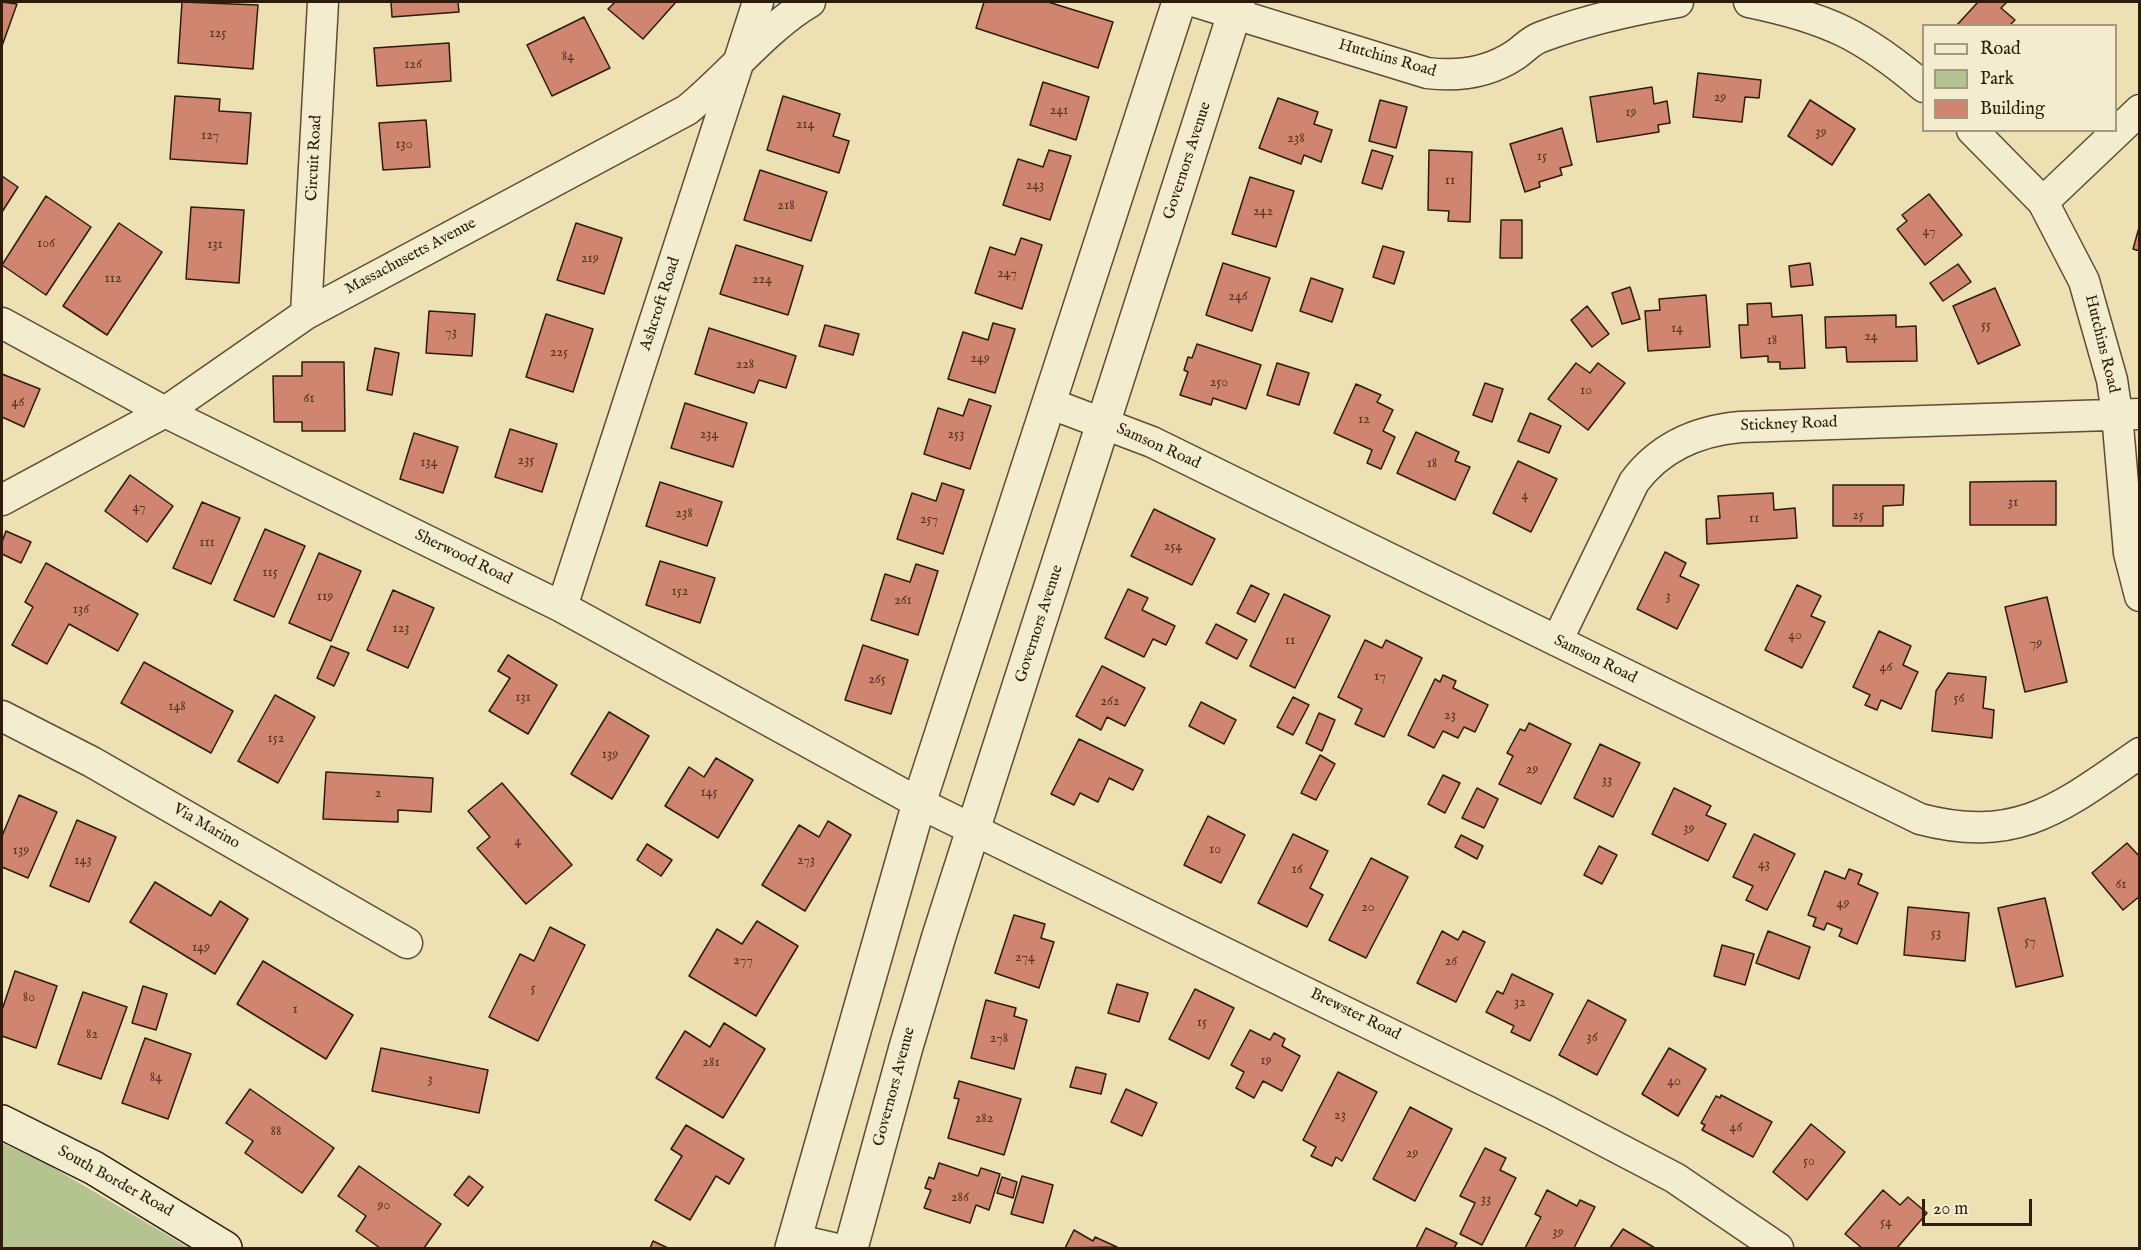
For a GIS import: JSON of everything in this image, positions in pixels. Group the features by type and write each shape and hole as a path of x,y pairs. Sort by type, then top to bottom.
{"street":[{"name":"Circuit Road","path":"306,314 323,2"},
{"name":"Ashcroft Road","path":"562,607 758,2"},
{"name":"Massachusetts Avenue","path":"2,500 165,412 306,314 687,110 739,65 769,34 810,2"},
{"path":"833,1248 793,1244 919,803 1179,2"},
{"name":"Hutchins Road","path":"1196,2 1236,8 1427,74 1444,75 1481,72 1515,55 1533,40 1586,20 1678,2"},
{"path":"1533,40 1572,2"},
{"path":"1749,2 1807,15 1838,27 1892,60 1922,86"},
{"name":"Governors Avenue","path":"851,1248 906,1047 1236,8"},
{"path":"2117,131 2139,110"},
{"name":"Hutchins Road","path":"1974,132 2043,202 2084,281 2128,414 2129,553 2139,596"},
{"path":"2043,202 2116,132"},
{"name":"Sherwood Road","path":"2,322 165,412 562,607 919,803"},
{"name":"Samson Road","path":"1049,403 1152,442 1902,813 1938,824 1993,827 2046,814 2079,797 2139,753"},
{"name":"Stickney Road","path":"1557,641 1634,482 1652,462 1686,439 1712,431 1740,427 2128,414"},
{"name":"Via Marino","path":"2,716 92,762 407,944"},
{"name":"Brewster Road","path":"919,803 1550,1112 1675,1178 1778,1248"},
{"name":"South Border Road","path":"2,1122 94,1168 225,1248"}],"green space":[{"path":"2,1143 47,1164 189,1248 2,1248"}],"building":[{"path":"2,2 17,4 2,46"},
{"path":"182,2 258,5 253,69 178,63"},
{"path":"391,2 458,2 459,12 392,17"},
{"path":"615,2 676,2 643,39 608,9"},
{"path":"984,2 1048,2 1113,22 1098,68 976,28"},
{"path":"1978,2 2007,2 2001,8 2015,20 2011,24 1958,24"},
{"path":"584,17 610,68 552,96 527,45"},
{"path":"449,43 451,81 377,86 374,48"},
{"path":"1698,73 1761,80 1759,98 1745,97 1742,122 1693,117"},
{"path":"1043,82 1089,97 1076,140 1030,125"},
{"path":"1652,87 1654,104 1667,101 1670,123 1658,125 1659,132 1597,142 1590,97"},
{"path":"175,96 220,99 219,111 251,113 247,164 170,159"},
{"path":"783,96 840,114 833,136 849,141 839,173 767,150"},
{"path":"1278,98 1318,112 1314,124 1332,130 1321,162 1304,155 1301,164 1259,148"},
{"path":"1380,100 1407,107 1396,148 1369,141"},
{"path":"1810,100 1855,129 1832,165 1788,136"},
{"path":"426,120 430,167 383,170 379,123"},
{"path":"1562,128 1572,165 1560,168 1562,175 1539,182 1540,187 1525,192 1510,144"},
{"path":"1049,150 1071,156 1050,220 1003,205 1018,159 1043,167"},
{"path":"1372,150 1393,156 1382,189 1362,183"},
{"path":"1429,150 1472,152 1470,222 1448,221 1449,211 1428,210"},
{"path":"760,170 827,192 811,241 744,220"},
{"path":"2,176 18,187 2,212"},
{"path":"1250,177 1294,191 1276,247 1232,234"},
{"path":"1929,194 1962,235 1925,265 1897,229 1907,221 1902,215"},
{"path":"46,196 91,227 46,295 2,265"},
{"path":"191,207 244,210 239,283 186,279"},
{"path":"1501,220 1522,220 1522,258 1500,258"},
{"path":"119,223 162,252 107,335 63,306"},
{"path":"576,223 622,238 604,294 557,280"},
{"path":"2140,224 2140,251 2133,249"},
{"path":"1021,238 1042,245 1022,309 975,293 990,247 1015,255"},
{"path":"736,245 803,266 788,315 720,294"},
{"path":"1383,246 1404,252 1394,284 1373,277"},
{"path":"1223,263 1270,278 1252,331 1206,315"},
{"path":"1810,263 1813,285 1791,287 1789,266"},
{"path":"1958,264 1971,282 1943,301 1930,283"},
{"path":"1311,278 1343,289 1332,322 1300,311"},
{"path":"1630,287 1640,319 1622,324 1612,293"},
{"path":"1995,288 2020,345 1978,364 1953,306"},
{"path":"1706,295 1710,347 1648,351 1645,311 1660,310 1659,299"},
{"path":"1771,303 1772,317 1802,315 1805,368 1780,369 1780,362 1768,362 1768,356 1741,358 1739,325 1748,325 1747,304"},
{"path":"1587,306 1609,334 1592,347 1571,320"},
{"path":"429,311 475,314 472,356 426,353"},
{"path":"546,314 593,329 573,392 526,377"},
{"path":"1896,315 1896,327 1916,326 1917,361 1847,362 1846,347 1826,348 1825,317"},
{"path":"993,323 1015,329 995,393 948,379 963,332 988,340"},
{"path":"825,325 859,334 853,355 819,346"},
{"path":"709,328 796,356 786,388 759,380 754,393 695,374"},
{"path":"1197,344 1261,365 1246,409 1213,398 1211,405 1180,395 1188,372 1184,370 1188,357 1192,358"},
{"path":"375,348 399,353 392,395 367,390"},
{"path":"302,362 344,362 345,431 302,431 302,422 274,422 273,376 302,376"},
{"path":"1277,363 1309,373 1299,405 1267,395"},
{"path":"1576,363 1590,373 1598,363 1625,383 1588,430 1548,399"},
{"path":"2,374 40,389 24,427 2,417"},
{"path":"1485,383 1503,389 1492,422 1473,415"},
{"path":"1356,384 1381,395 1377,402 1393,410 1383,431 1395,437 1381,469 1367,463 1372,450 1334,433"},
{"path":"969,399 991,406 970,469 924,454 938,408 963,416"},
{"path":"685,403 747,423 733,467 671,448"},
{"path":"1530,413 1561,426 1549,453 1518,441"},
{"path":"510,429 557,444 542,492 495,477"},
{"path":"1416,432 1459,452 1455,461 1470,467 1455,500 1397,473"},
{"path":"414,433 458,447 443,493 400,479"},
{"path":"1518,461 1557,479 1531,532 1493,513"},
{"path":"130,475 173,506 147,542 105,511"},
{"path":"2056,481 2056,525 1970,525 1970,482"},
{"path":"660,482 722,502 707,546 646,526"},
{"path":"942,483 964,490 943,554 897,539 912,493 936,501"},
{"path":"1833,485 1904,485 1903,505 1883,506 1883,526 1833,526"},
{"path":"1773,493 1774,510 1795,508 1797,538 1707,544 1706,519 1720,518 1718,496"},
{"path":"202,502 240,518 211,584 173,568"},
{"path":"1154,509 1215,539 1192,585 1131,556"},
{"path":"265,529 305,546 274,617 234,600"},
{"path":"6,531 31,542 21,563 2,554 2,542"},
{"path":"1665,552 1686,563 1680,576 1699,585 1677,629 1637,609"},
{"path":"319,553 361,571 331,641 289,623"},
{"path":"660,561 715,578 700,623 646,605"},
{"path":"46,563 138,614 118,651 69,624 47,664 12,645 33,607 25,602"},
{"path":"916,564 938,571 918,635 871,620 885,574 910,582"},
{"path":"1251,585 1269,594 1255,622 1237,613"},
{"path":"1797,585 1821,596 1811,616 1825,622 1802,668 1765,650"},
{"path":"1128,589 1148,598 1142,610 1175,626 1166,645 1153,639 1144,657 1105,638"},
{"path":"393,590 434,608 408,668 367,650"},
{"path":"1284,594 1330,616 1295,688 1250,666"},
{"path":"2047,597 2067,682 2025,692 2005,607"},
{"path":"1216,624 1247,640 1237,659 1206,643"},
{"path":"1879,631 1911,646 1903,665 1918,672 1901,709 1881,700 1877,710 1865,705 1870,695 1853,687"},
{"path":"1365,640 1382,648 1386,640 1422,658 1384,737 1355,724 1362,709 1338,697"},
{"path":"863,645 908,660 891,714 845,700"},
{"path":"331,646 349,653 334,686 317,678"},
{"path":"508,655 557,685 528,734 489,711 510,678 498,671"},
{"path":"144,662 233,711 211,753 121,703"},
{"path":"1102,666 1145,688 1125,726 1107,717 1101,730 1076,716"},
{"path":"1948,673 1986,677 1983,708 1994,710 1992,738 1932,731 1936,691"},
{"path":"1443,675 1456,681 1453,688 1488,705 1475,732 1464,727 1458,738 1443,731 1434,748 1408,735 1435,679 1440,682"},
{"path":"275,695 315,717 278,783 238,761"},
{"path":"1293,697 1309,705 1293,735 1277,727"},
{"path":"1201,702 1236,720 1224,744 1189,726"},
{"path":"609,712 649,736 612,799 571,774"},
{"path":"1319,713 1335,720 1322,751 1306,743"},
{"path":"1529,723 1571,744 1541,804 1499,784 1513,756 1507,753 1520,729 1525,731"},
{"path":"1079,739 1143,770 1133,790 1109,778 1098,802 1080,793 1074,805 1051,794"},
{"path":"1600,744 1640,763 1613,817 1574,798"},
{"path":"1320,755 1335,764 1316,800 1301,793"},
{"path":"716,758 753,780 718,838 665,806 689,767 704,777"},
{"path":"326,772 433,778 431,812 398,810 398,822 323,819"},
{"path":"1443,775 1460,783 1445,813 1428,804"},
{"path":"502,783 572,865 526,904 477,848 490,837 468,811"},
{"path":"1477,788 1498,799 1484,828 1462,818"},
{"path":"1674,788 1711,806 1706,815 1726,824 1708,861 1652,834"},
{"path":"19,795 57,812 28,878 2,867 2,836"},
{"path":"1208,816 1245,835 1221,883 1184,865"},
{"path":"77,820 116,837 89,902 50,886"},
{"path":"828,821 851,835 805,911 762,885 799,825 819,837"},
{"path":"1293,834 1328,851 1310,888 1323,895 1307,927 1258,903"},
{"path":"1754,834 1795,854 1767,910 1746,900 1753,886 1733,877"},
{"path":"1461,835 1483,846 1477,859 1455,847"},
{"path":"2127,843 2140,857 2140,896 2123,910 2092,873"},
{"path":"647,844 672,860 661,876 637,860"},
{"path":"1599,846 1617,855 1602,884 1584,875"},
{"path":"1371,858 1408,877 1366,958 1329,940"},
{"path":"1849,869 1862,874 1858,884 1878,893 1857,944 1839,936 1842,929 1827,923 1824,930 1813,926 1816,918 1808,915 1825,871 1845,879"},
{"path":"155,882 211,916 220,901 248,919 215,974 130,922"},
{"path":"2045,898 2063,976 2016,987 1998,908"},
{"path":"1908,907 1969,913 1965,961 1904,955"},
{"path":"1014,915 1045,924 1041,938 1054,942 1039,988 995,973"},
{"path":"757,921 798,946 756,1016 689,976 717,929 742,944"},
{"path":"550,927 585,945 538,1041 489,1017 520,954 534,961"},
{"path":"1442,931 1458,940 1463,931 1485,942 1456,1002 1417,983"},
{"path":"1768,931 1810,947 1799,979 1756,963"},
{"path":"1722,945 1754,954 1745,985 1714,976"},
{"path":"263,961 353,1015 326,1059 237,1004"},
{"path":"15,971 57,986 36,1048 2,1036 2,1010"},
{"path":"1512,974 1553,994 1530,1041 1511,1032 1514,1026 1486,1012 1497,991 1503,994"},
{"path":"1117,984 1148,993 1139,1022 1108,1013"},
{"path":"143,986 167,994 156,1030 132,1023"},
{"path":"1195,989 1234,1008 1209,1059 1169,1039"},
{"path":"83,992 127,1007 101,1079 58,1064"},
{"path":"986,1000 1016,1008 1014,1016 1027,1020 1014,1069 971,1058"},
{"path":"1588,1000 1626,1020 1597,1075 1559,1055"},
{"path":"724,1023 765,1049 723,1118 656,1078 685,1031 710,1047"},
{"path":"1250,1030 1270,1040 1274,1033 1285,1039 1282,1046 1300,1056 1282,1091 1263,1081 1254,1098 1236,1088 1244,1072 1231,1065"},
{"path":"145,1038 191,1054 168,1119 122,1103"},
{"path":"381,1048 488,1070 479,1113 372,1091"},
{"path":"1669,1048 1706,1069 1678,1116 1642,1094"},
{"path":"1076,1067 1106,1074 1101,1094 1070,1087"},
{"path":"1338,1072 1377,1092 1342,1161 1336,1157 1332,1166 1311,1156 1316,1147 1303,1140"},
{"path":"959,1081 1021,1099 1004,1155 948,1138 959,1099 954,1098"},
{"path":"250,1089 334,1148 302,1193 245,1153 253,1141 226,1123"},
{"path":"1126,1089 1157,1103 1142,1136 1111,1122"},
{"path":"1721,1095 1772,1122 1753,1157 1702,1130 1705,1125 1701,1123 1716,1096 1720,1098"},
{"path":"1410,1107 1452,1129 1415,1201 1373,1179"},
{"path":"1811,1124 1845,1152 1807,1200 1773,1172"},
{"path":"686,1125 744,1159 729,1184 716,1176 690,1220 655,1200 682,1156 671,1149"},
{"path":"1485,1148 1506,1158 1500,1170 1516,1178 1482,1245 1460,1234 1475,1203 1460,1196"},
{"path":"939,1163 978,1176 981,1168 1000,1174 989,1210 976,1205 970,1223 924,1208 931,1190 925,1188 929,1177 934,1179"},
{"path":"359,1166 441,1224 424,1248 380,1248 356,1231 366,1216 338,1196"},
{"path":"469,1176 483,1187 468,1206 454,1195"},
{"path":"1022,1176 1053,1185 1043,1223 1011,1214"},
{"path":"1002,1177 1017,1182 1013,1198 997,1193"},
{"path":"1547,1190 1577,1206 1580,1200 1595,1207 1574,1248 1525,1248 1541,1217 1535,1214"},
{"path":"1883,1190 1900,1205 1908,1197 1927,1213 1897,1248 1862,1248 1845,1234"},
{"path":"1426,1228 1457,1243 1454,1248 1416,1248"},
{"path":"1623,1229 1655,1248 1610,1248"},
{"path":"1074,1230 1093,1241 1095,1237 1117,1247 1065,1248"},
{"path":"653,1241 668,1248 650,1248"}]}
